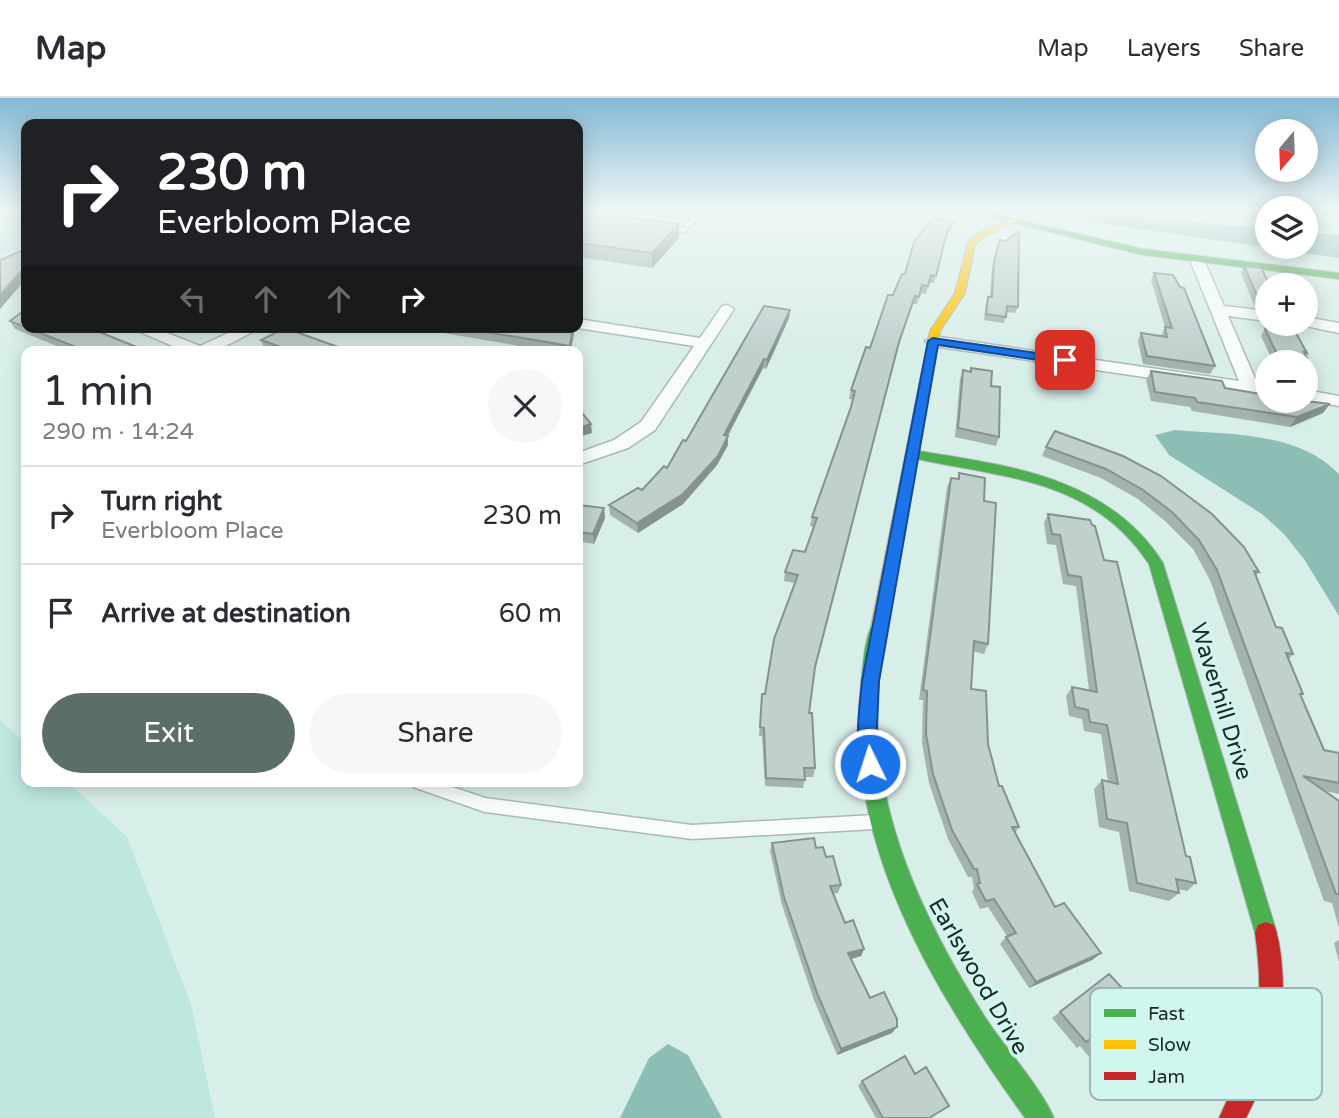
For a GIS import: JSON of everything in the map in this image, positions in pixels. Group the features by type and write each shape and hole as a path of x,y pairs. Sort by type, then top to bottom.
{"street":[{"name":"Earlswood Drive","path":"968,258 960,293 938,323 933,341 869,691 870,764 882,822 908,898 934,952 988,1045 1041,1118"},
{"path":"1182,258 1339,276"},
{"path":"1196,260 1250,387"},
{"path":"583,457 621,444 646,428 727,309"},
{"path":"1216,310 1255,315"},
{"path":"583,324 704,343"},
{"path":"1318,324 1339,328"},
{"path":"152,333 186,346"},
{"path":"214,346 241,333"},
{"path":"933,341 1255,388"},
{"path":"1318,397 1339,401"},
{"name":"Waverhill Drive","path":"912,454 1024,475 1069,490 1102,508 1126,526 1156,563 1262,914 1271,960 1272,988"},
{"name":"Waverhill Drive","path":"1232,1118 1241,1100"}],"lane":[{"path":"433,787 485,805 692,832 882,822"}],"shaded area":[{"path":"1175,430 1240,435 1283,442 1322,460 1339,474 1339,616 1304,559 1284,534 1262,514 1169,455 1155,435"},
{"path":"0,720 21,739 21,787 73,787 127,837 191,1004 215,1118 0,1118"},
{"path":"668,1044 688,1055 722,1118 620,1118 649,1058"}],"building":[{"path":"21,258 21,272 0,295 0,260"},
{"path":"910,258 941,258 936,276 931,275 928,286 922,285 919,297 915,296 899,342 815,667 809,713 812,713 815,768 804,768 805,780 766,778 764,728 760,727 762,694 765,694 774,639 798,575 785,572 793,550 805,552 817,518 812,517 851,407 855,391 851,390 866,347 870,348 888,295 893,295 902,274 905,274"},
{"path":"995,258 1019,258 1018,307 1007,306 1006,317 986,314 988,297 992,297"},
{"path":"1244,266 1261,268 1264,273 1255,273 1255,291"},
{"path":"1154,273 1173,275 1180,287 1184,288 1215,366 1147,356 1141,333 1167,337 1165,327 1172,328"},
{"path":"764,306 790,310 767,360 764,359 724,435 728,436 718,456 683,494 637,523 609,505 638,488 642,490 664,466 667,468 683,440 686,441"},
{"path":"21,313 21,325 10,321"},
{"path":"40,333 102,333 134,346 73,346"},
{"path":"275,333 299,333 335,346 278,346 261,340"},
{"path":"493,333 572,333 570,346"},
{"path":"1268,336 1298,336 1305,350 1275,350"},
{"path":"971,368 992,371 991,386 1000,387 999,437 958,428 963,370 971,372"},
{"path":"1151,371 1222,381 1225,388 1255,393 1255,411 1197,402 1195,398 1155,392"},
{"path":"1318,402 1330,404 1318,409"},
{"path":"1270,413 1307,413 1297,417"},
{"path":"583,414 591,424 583,426"},
{"path":"1055,431 1123,456 1161,476 1212,514 1244,547 1259,572 1254,571 1276,627 1282,628 1293,654 1286,653 1324,750 1339,753 1339,783 1303,776 1339,801 1339,894 1336,894 1217,570 1199,540 1172,512 1143,490 1106,469 1046,447"},
{"path":"959,473 985,478 984,501 996,503 988,644 974,641 971,689 986,691 988,744 999,786 1002,786 1019,827 1012,827 1055,907 1064,903 1101,953 1036,982 1006,937 1016,933 994,899 986,901 977,884 980,883 977,869 974,869 952,830 933,774 926,734 927,691 923,690 951,478 959,479"},
{"path":"583,506 604,508 593,534 583,533"},
{"path":"1048,514 1090,520 1095,526 1104,560 1117,562 1186,856 1190,857 1196,883 1176,879 1179,893 1137,883 1127,823 1107,819 1102,780 1118,784 1107,725 1090,722 1088,710 1075,707 1072,687 1097,692 1081,577 1068,575 1060,535 1052,534"},
{"path":"814,838 816,848 823,847 826,857 833,856 841,885 830,886 845,923 853,920 864,949 848,953 870,998 884,992 897,1019 897,1027 841,1049 817,993 784,897 772,843"},
{"path":"1109,974 1122,988 1091,988"},
{"path":"1090,989 1090,1041 1086,1042 1060,1012"},
{"path":"905,1056 915,1074 926,1067 949,1106 929,1118 883,1118 862,1081"}],"traffic: fast":[{"path":"1189,258 1339,276"},
{"path":"912,454 1000,469 1058,486 1110,513 1142,543 1156,563 1266,933"},
{"path":"879,627 869,689 868,726 873,781 885,834 903,885 950,983 1041,1118"}],"traffic: slow":[{"path":"879,627 935,331 960,293 968,258"}],"traffic: jam":[{"path":"1266,933 1272,988"},
{"path":"1232,1118 1241,1100"}],"route":[{"path":"870,764 870,681 933,341 1065,360"}]}
